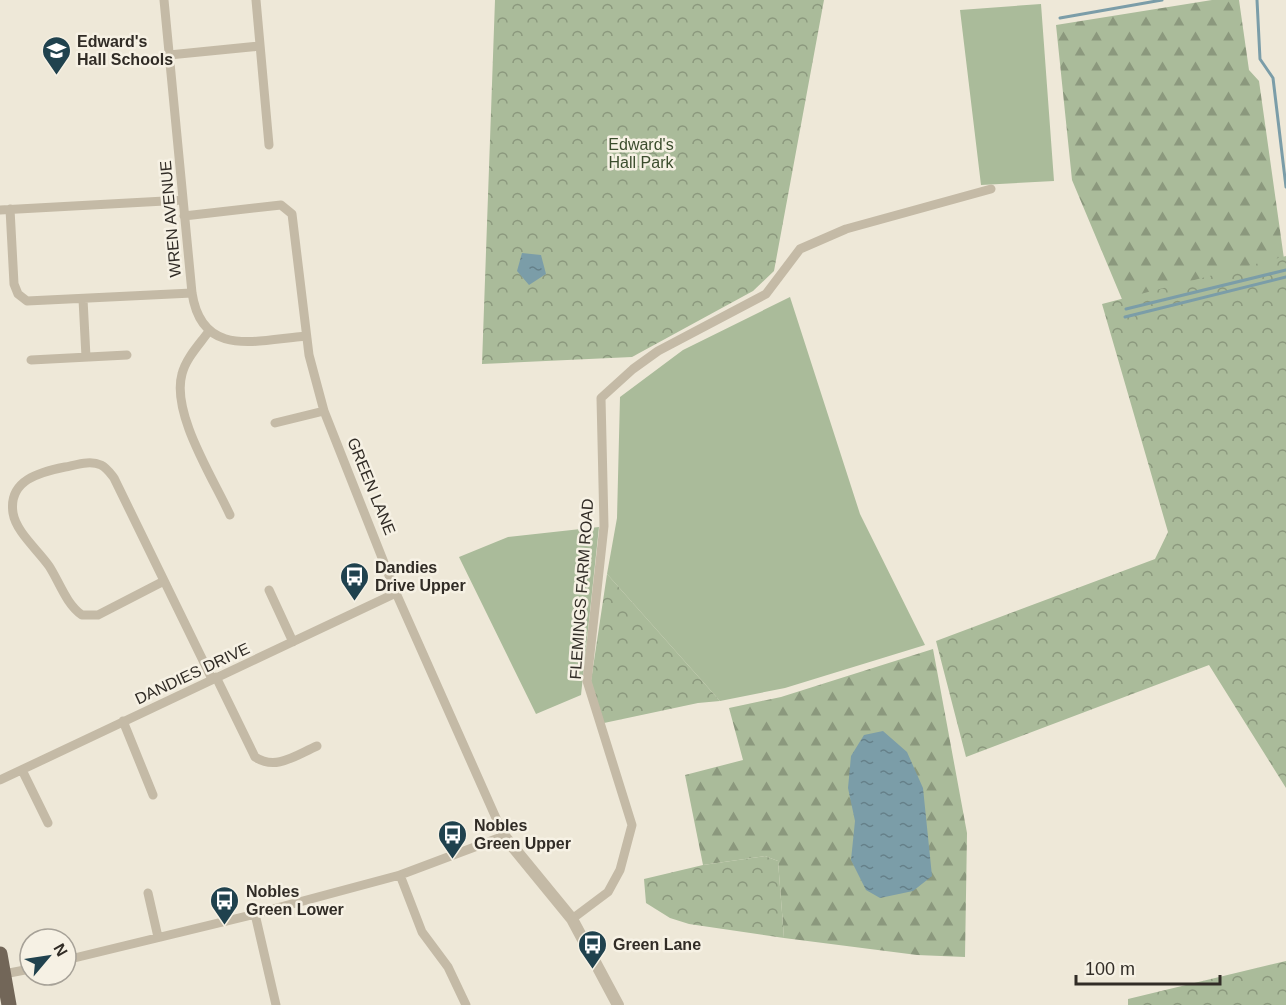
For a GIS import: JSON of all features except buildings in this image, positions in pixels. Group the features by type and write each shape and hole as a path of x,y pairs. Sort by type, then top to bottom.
{"main road":[{"path":"0,954 9,1005"}],"street":[{"name":"WREN AVENUE","path":"164,0 192,293 196,314 208,332"},
{"path":"256,0 270,145"},
{"path":"170,55 260,46"},
{"name":"FLEMINGS FARM ROAD","path":"572,919 608,892 620,870 632,825 587,681 604,526 601,398 633,369 658,351 766,294 800,249 846,229 991,189"},
{"path":"183,200 5,210 14,284 20,297 31,302 192,293"},
{"name":"GREEN LANE","path":"184,216 275,205 290,210 312,371 324,411 396,593 504,836 572,919 618,1005"},
{"path":"83,299 86,357"},
{"path":"230,515 184,417 179,397 184,367 208,332 222,339 238,341 306,336"},
{"path":"31,360 128,356"},
{"path":"275,423 324,411"},
{"path":"164,581 98,615 81,615 71,604 56,576 15,519 13,504 20,487 26,479 42,471 87,463 102,466 114,478 255,758 265,764 277,764 317,746"},
{"path":"268,590 293,642"},
{"name":"DANDIES DRIVE","path":"0,780 396,593"},
{"path":"123,722 153,795"},
{"path":"22,770 48,823"},
{"path":"78,957 255,914 400,875 504,836"},
{"path":"400,875 422,932 448,967 466,1005"},
{"path":"148,893 158,937"},
{"path":"255,914 276,1005"},
{"path":"4,974 18,971"}],"green space":[{"name":"Edward's Hall Park","path":"495,0 824,0 774,271 753,291 632,357 482,364"},
{"path":"1212,0 1239,0 1249,70 1259,81 1285,266 1124,304 1072,180 1056,25"},
{"path":"1041,4 1054,181 981,185 960,10"},
{"path":"1286,256 1286,788 1209,665 966,757 936,641 1155,559 1168,532 1102,304"},
{"path":"790,297 860,514 925,645 785,688 720,701 607,574 617,518 620,397 683,350"},
{"path":"599,527 581,695 536,714 459,557 508,537"},
{"path":"607,574 720,701 698,703 604,723 591,681"},
{"path":"933,649 967,833 965,957 917,955 784,938 778,861 765,856 703,865 685,775 743,760 729,708 781,697"},
{"path":"765,856 778,861 784,938 689,924 670,918 646,903 644,879 703,865"},
{"path":"1286,961 1286,1005 1128,1005 1128,999"}],"water":[{"path":"522,253 541,255 546,274 529,285 517,271"},
{"path":"883,731 907,752 923,788 932,876 913,891 880,898 866,890 851,860 855,821 848,788 851,756 864,735"}],"waterway":[{"path":"1060,18 1162,0"},
{"path":"1257,0 1260,59 1273,78 1286,187"},
{"path":"1126,309 1286,270"},
{"path":"1125,317 1286,277"}],"place":[{"name":"Edward's Hall Schools","path":"56,76"},
{"name":"Dandies Drive Upper","path":"354,602"},
{"name":"Nobles Green Upper","path":"453,860"},
{"name":"Nobles Green Lower","path":"225,926"},
{"name":"Green Lane","path":"592,970"}]}
